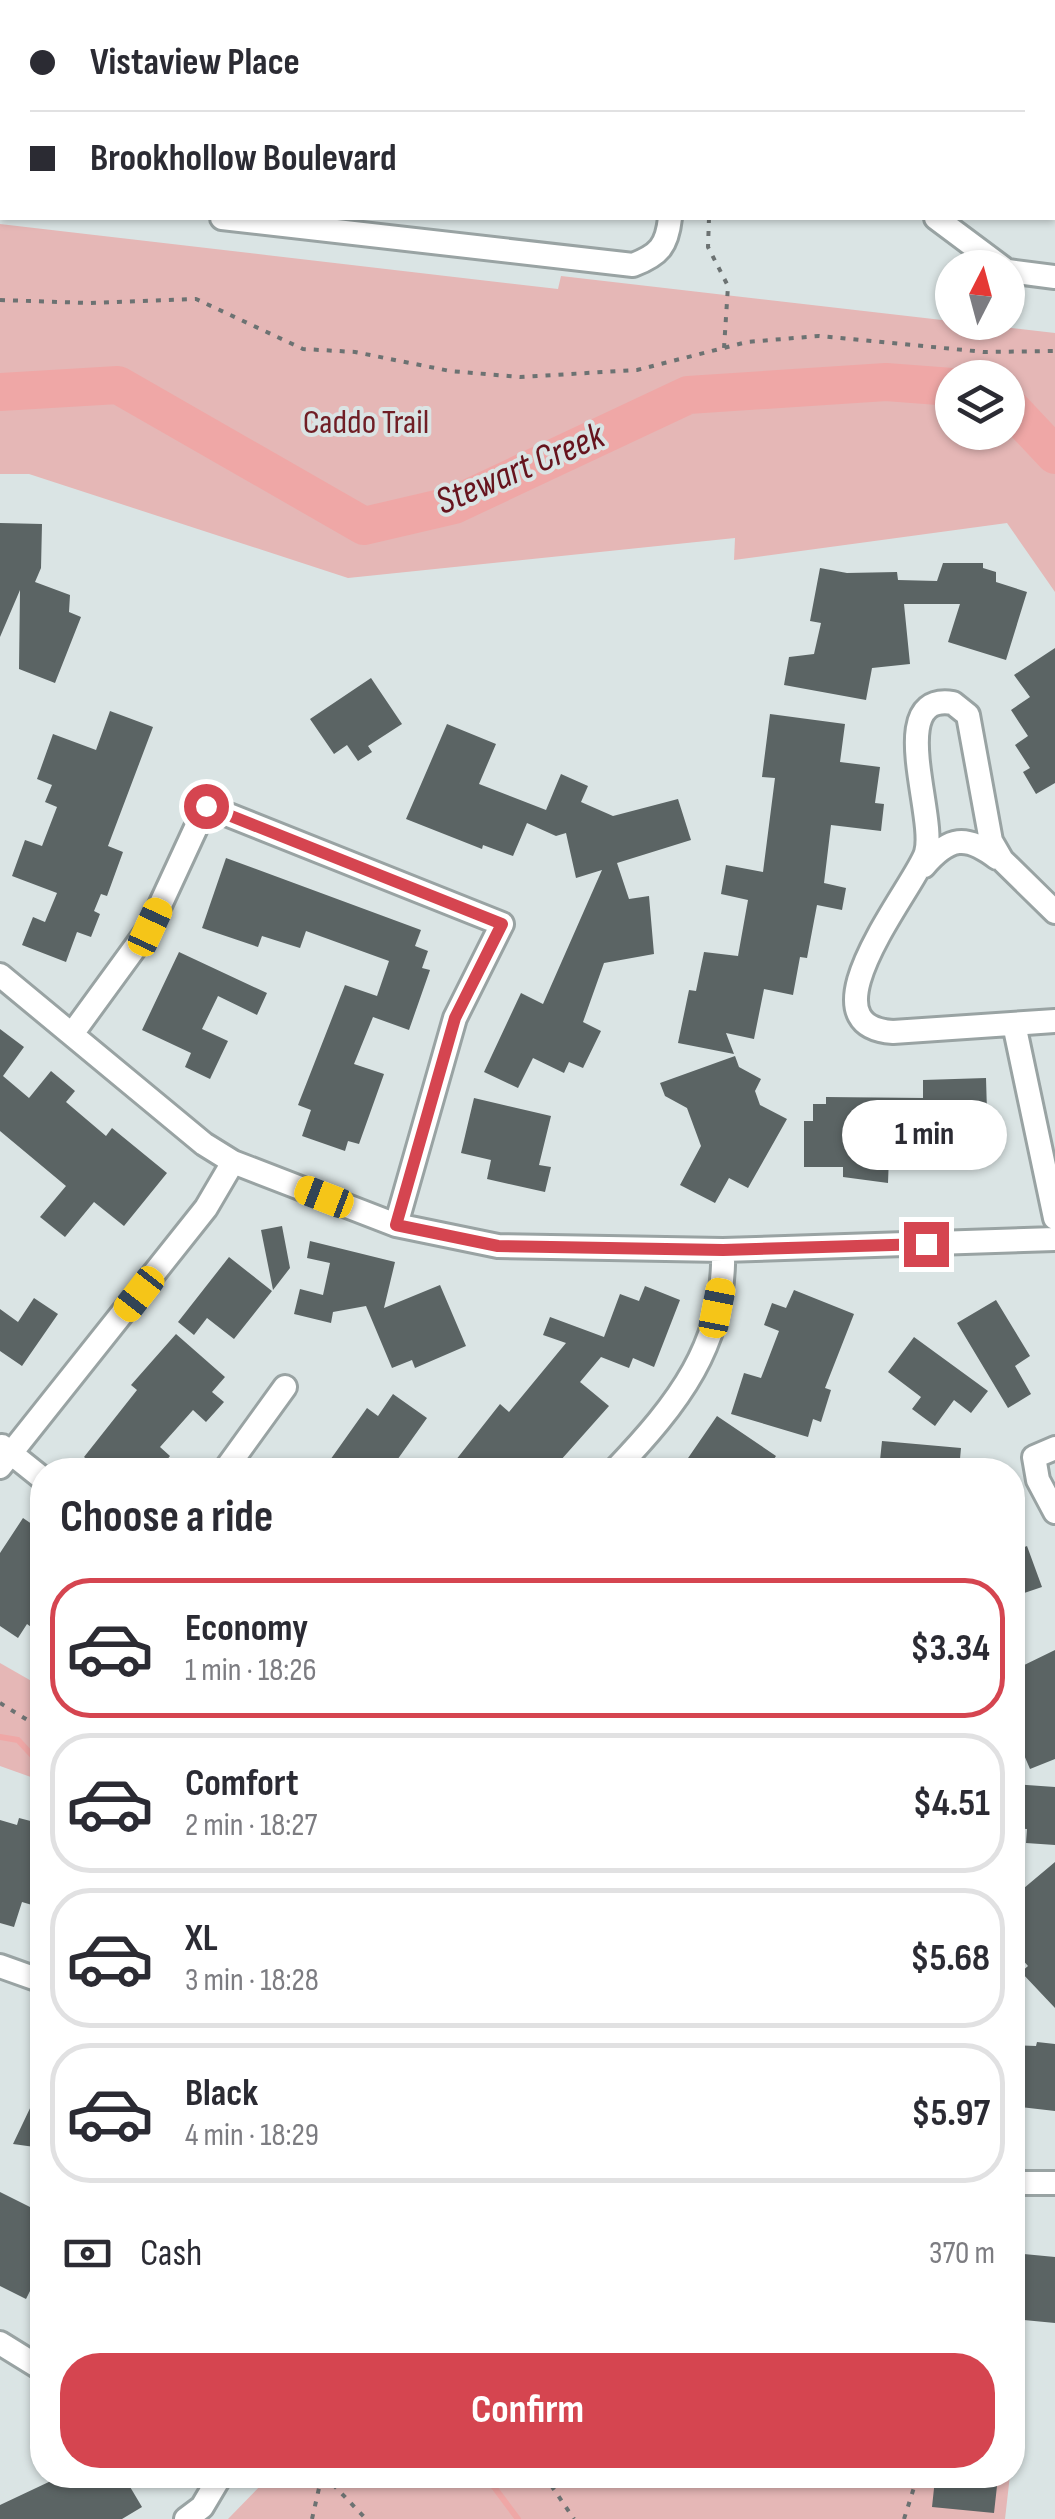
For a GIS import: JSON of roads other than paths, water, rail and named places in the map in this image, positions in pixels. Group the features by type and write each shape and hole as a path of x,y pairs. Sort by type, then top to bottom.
{"street":[{"path":"239,220 633,265 658,255 668,236 670,220"},
{"path":"939,220 980,250"},
{"path":"1025,272 1055,277"},
{"path":"912,880 924,858 929,834 916,724 924,709 940,702 957,704 970,719 987,830 996,851 1055,912"},
{"path":"72,1034 150,927 206,806 502,924 455,1018 396,1225"},
{"path":"1013,870 980,845 962,840 943,846 892,906 870,949 858,996 862,1016 878,1030 893,1032 1055,1021"},
{"path":"0,975 173,1120 233,1162 396,1225 498,1246 723,1250 1055,1240"},
{"path":"1014,1024 1055,1218"},
{"path":"30,1471 4,1455 206,1208 233,1162"},
{"path":"630,1458 658,1424 710,1344 724,1272 723,1250"},
{"path":"234,1458 285,1387"},
{"path":"1055,1448 1034,1457 1038,1480 1055,1512"},
{"path":"0,1966 30,1977"},
{"path":"1025,2182 1055,2183"},
{"path":"0,2344 30,2362"},
{"path":"186,2519 202,2508 214,2488"}],"waterway":[{"name":"Stewart Creek","path":"0,392 118,385 364,526 454,505 688,395 886,382 935,386"},
{"name":"Stewart Creek","path":"1025,423 1055,455"},
{"path":"0,1737 18,1740 30,1753"},
{"name":"Stewart Creek","path":"495,2488 518,2519"}],"park label":[{"name":"Caddo Trail","path":"366,422"}]}
